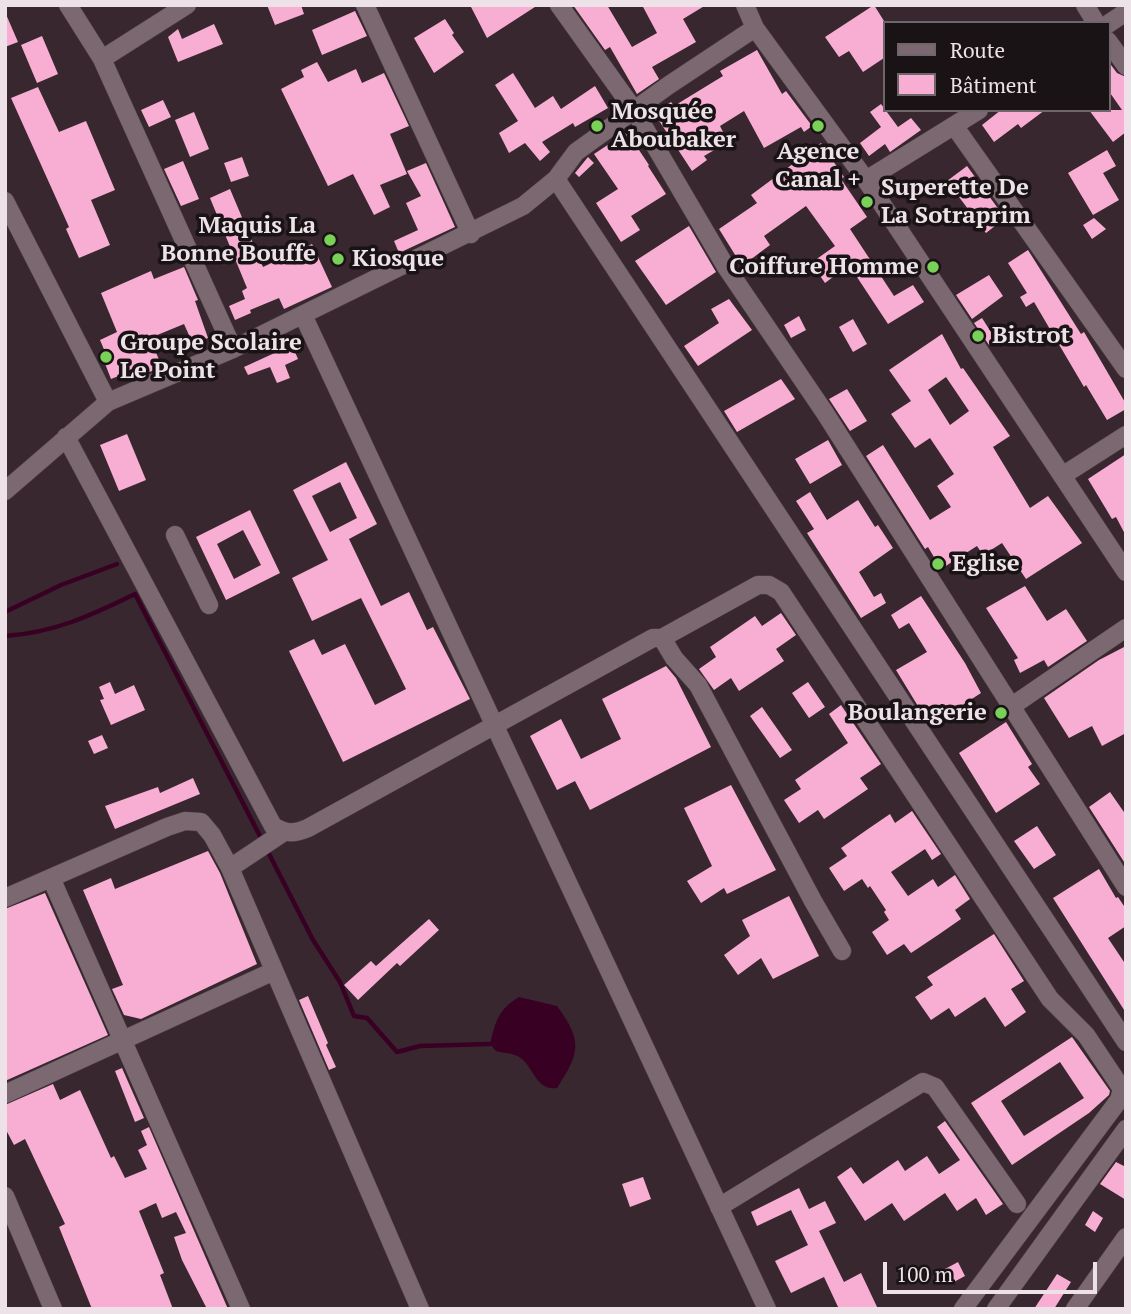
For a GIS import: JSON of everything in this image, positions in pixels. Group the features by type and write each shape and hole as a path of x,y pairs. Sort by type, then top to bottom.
{"street":[{"path":"68,5 102,59 233,349"},
{"path":"102,59 187,5"},
{"path":"365,5 471,234"},
{"path":"559,5 634,110 726,267 825,413 1126,887"},
{"path":"745,5 755,28 866,180 1126,572"},
{"path":"1085,5 1095,21"},
{"path":"1110,23 1126,12"},
{"path":"5,491 108,402 233,349 471,234 534,199 556,179 576,152 755,28"},
{"path":"1110,44 1126,66"},
{"path":"866,180 976,112"},
{"path":"955,127 1126,369"},
{"path":"556,179 1126,1042"},
{"path":"5,201 108,402"},
{"path":"303,315 767,1309"},
{"path":"1062,477 1126,435"},
{"path":"66,437 273,825 284,832 297,833 308,828 653,638 662,638 758,585 769,585 781,592 1050,999 1086,1035 1122,1089 1119,1100 963,1309"},
{"path":"175,535 209,605"},
{"path":"1012,706 1126,628"},
{"path":"662,638 674,658 698,685 842,951"},
{"path":"5,898 185,821 201,822 212,835 230,868 419,1309"},
{"path":"230,868 284,832"},
{"path":"51,877 241,1309"},
{"path":"5,1094 274,971"},
{"path":"719,1207 915,1082 935,1087 1017,1204"},
{"path":"996,1309 1126,1129"},
{"path":"5,1196 53,1309"},
{"path":"1075,1309 1126,1237"}],"shaded area":[{"path":"519,997 557,1006 571,1029 574,1056 557,1088 544,1086 519,1057 496,1051 490,1044 499,1016 506,1006"}],"building":[{"path":"267,5 301,5 304,14 275,25"},
{"path":"470,5 538,5 487,38"},
{"path":"573,5 607,5 632,47 657,33 642,5 706,5 683,19 696,42 652,67 659,79 637,94 610,47 605,50"},
{"path":"874,5 884,21 883,59 863,72 849,51 839,57 825,37"},
{"path":"355,11 367,36 322,55 312,30"},
{"path":"5,12 18,42 5,47"},
{"path":"445,19 464,52 434,73 414,38"},
{"path":"214,24 223,44 178,62 168,37 178,29 182,39"},
{"path":"42,36 58,74 37,83 21,45"},
{"path":"757,50 782,94 786,91 812,126 804,132 801,127 764,148 744,111 720,126 728,142 704,156 707,160 692,171 654,113 671,102 674,106 723,76 720,71"},
{"path":"317,62 328,82 356,69 362,83 384,73 409,126 390,134 407,174 380,185 390,207 374,215 353,174 328,186 281,89 304,77 301,70"},
{"path":"1110,64 1117,73 1126,77 1126,132 1113,142 1090,112 1122,110 1110,93"},
{"path":"513,73 535,108 553,96 561,109 595,86 608,108 575,127 573,123 542,142 550,152 540,161 525,143 509,153 499,133 518,121 495,85"},
{"path":"38,87 59,132 86,121 115,190 91,200 110,245 79,258 66,229 69,227 11,98"},
{"path":"163,100 171,117 149,127 141,110"},
{"path":"881,104 883,112 887,112 898,127 911,118 921,130 890,152 885,144 869,156 860,143 881,127 870,112"},
{"path":"194,112 209,149 190,157 175,120"},
{"path":"998,112 1042,112 1021,128 1018,124 994,142 982,125"},
{"path":"632,129 641,144 637,147 666,194 631,216 640,230 621,242 596,203 618,189 594,154"},
{"path":"821,143 867,217 850,229 894,296 913,285 924,302 888,324 849,265 825,283 811,263 835,246 806,206 764,236 770,245 742,266 719,229 757,203 751,195"},
{"path":"1107,150 1116,166 1103,173 1119,200 1093,215 1068,173"},
{"path":"242,157 249,176 231,182 224,163"},
{"path":"588,157 594,163 579,177 575,173"},
{"path":"183,161 199,199 181,206 164,169"},
{"path":"426,163 455,227 399,253 394,241 418,230 406,203 421,196 407,171"},
{"path":"967,166 1005,218 986,233 947,181"},
{"path":"230,189 263,267 312,244 332,287 284,309 279,298 250,310 251,313 235,320 229,306 245,299 242,291 247,288 210,198"},
{"path":"1094,218 1106,229 1092,239 1083,225"},
{"path":"689,226 716,272 666,305 635,261"},
{"path":"1028,250 1081,334 1084,332 1126,404 1126,409 1107,420 1086,385 1084,387 1034,302 1026,307 1020,297 1027,293 1008,263"},
{"path":"184,267 198,300 195,301 208,338 193,344 184,324 150,338 162,367 132,379 129,372 111,379 104,361 108,359 100,340 117,332 101,293 151,271 154,279"},
{"path":"989,275 1003,296 972,319 956,295"},
{"path":"729,299 752,330 698,366 684,346 719,323 711,309"},
{"path":"799,316 806,330 791,338 784,325"},
{"path":"982,318 996,340 989,345 974,323"},
{"path":"853,319 867,344 853,352 839,327"},
{"path":"942,334 961,369 963,368 1010,436 993,447 1030,508 1048,496 1082,543 1026,579 1002,543 983,555 977,546 941,569 928,547 925,549 866,456 883,445 930,520 951,507 937,486 954,474 930,438 915,448 891,414 911,401 889,370","holes":["946,377 969,411 950,425 928,390"]},
{"path":"292,345 298,359 285,365 290,378 277,383 270,367 248,375 244,367"},
{"path":"781,379 795,399 737,432 724,411"},
{"path":"847,389 867,421 850,431 829,399"},
{"path":"127,434 146,480 119,491 100,445"},
{"path":"828,440 842,465 810,484 795,459"},
{"path":"1126,454 1126,536 1116,517 1112,519 1088,479"},
{"path":"346,462 377,524 349,539 381,606 409,592 427,630 433,627 470,699 343,762 289,651 314,639 322,655 345,644 375,705 406,689 361,598 312,621 292,578 328,560 293,490","holes":["340,482 357,518 330,532 312,496"]},
{"path":"810,492 827,520 858,500 875,527 878,525 893,548 859,572 874,597 881,593 886,603 861,618 807,533 814,529 796,501"},
{"path":"250,510 280,573 226,600 196,537","holes":["243,530 261,565 234,579 217,544"]},
{"path":"1025,586 1047,621 1066,609 1087,641 1048,667 1044,660 1020,673 1014,660 1018,658 986,608"},
{"path":"921,596 965,663 981,693 932,725 896,670 927,652 909,623 899,629 891,615"},
{"path":"781,613 796,635 776,649 784,661 739,691 731,678 714,690 699,669 716,657 710,647 755,616 762,626"},
{"path":"1126,646 1126,733 1102,746 1092,726 1069,738 1044,698 1099,660"},
{"path":"666,666 676,678 711,747 590,810 575,781 557,790 530,736 561,719 581,759 621,739 602,699"},
{"path":"110,682 115,694 134,685 145,710 111,725 100,700 104,699 99,687"},
{"path":"808,682 825,707 809,718 792,693"},
{"path":"841,705 881,764 860,778 868,789 824,819 818,810 799,823 784,800 801,789 795,780 848,743 829,714"},
{"path":"762,707 792,750 780,758 750,716"},
{"path":"1006,722 1032,764 1028,767 1040,784 996,813 959,753"},
{"path":"102,735 108,748 94,754 88,741"},
{"path":"193,778 200,794 115,829 105,806 158,787 160,793"},
{"path":"731,785 776,870 727,894 724,888 701,903 687,881 712,866 684,808"},
{"path":"1110,792 1126,815 1126,865 1089,807"},
{"path":"912,811 941,854 932,860 925,849 891,872 908,896 933,879 938,887 955,875 970,899 955,910 961,919 938,935 911,953 904,944 887,955 872,932 889,920 884,912 886,910 870,886 868,888 862,879 844,891 829,868 847,856 841,848 868,829 890,814 895,823"},
{"path":"1037,826 1056,855 1034,869 1014,841"},
{"path":"208,851 220,873 257,964 141,1019 124,1015 112,989 123,985 83,890 111,878 115,889"},
{"path":"1099,869 1116,898 1118,897 1126,909 1126,926 1108,938 1126,965 1126,1013 1053,898"},
{"path":"45,893 108,1035 5,1081 5,909"},
{"path":"789,896 819,956 773,979 761,958 738,975 724,955 750,936 742,920"},
{"path":"429,919 439,930 400,966 397,963 358,1000 344,985 371,961 376,966"},
{"path":"994,934 1024,981 1011,989 1026,1012 1005,1027 985,997 955,1017 949,1008 931,1020 915,997 933,985 927,977"},
{"path":"308,996 336,1067 329,1070 299,1000"},
{"path":"1072,1037 1110,1091 1089,1113 1012,1165 971,1103","holes":["1060,1062 1084,1098 1024,1136 1001,1101"]},
{"path":"122,1068 144,1118 135,1122 115,1071"},
{"path":"53,1084 60,1100 80,1090 111,1158 114,1156 125,1178 147,1169 138,1150 147,1145 141,1131 149,1127 228,1309 207,1309 182,1260 174,1237 186,1233 176,1212 162,1218 156,1203 139,1211 164,1273 160,1275 173,1309 92,1309 59,1227 65,1224 25,1139 14,1145 5,1128 5,1105"},
{"path":"945,1121 1003,1204 986,1215 976,1198 957,1211 945,1193 904,1221 892,1203 865,1221 837,1177 851,1167 863,1184 898,1160 905,1171 927,1156 939,1174 960,1160 937,1127"},
{"path":"1116,1162 1126,1167 1126,1200 1100,1184"},
{"path":"643,1177 651,1199 630,1207 622,1184"},
{"path":"799,1188 809,1209 825,1201 836,1223 819,1231 841,1276 844,1282 861,1273 878,1309 839,1309 824,1277 791,1293 775,1261 808,1245 791,1210 757,1226 751,1212"},
{"path":"1093,1211 1103,1218 1095,1232 1085,1225"},
{"path":"958,1262 965,1276 952,1283 945,1269"},
{"path":"1057,1274 1071,1282 1054,1309 1034,1309"}],"waterway":[{"path":"5,612 61,585 117,564"},
{"path":"5,636 56,627 88,616 135,594 262,840"},
{"path":"266,848 313,940 340,982 354,1016 367,1018 397,1052 420,1046 490,1044"}],"place":[{"name":"Mosquée Aboubaker","path":"597,126"},
{"name":"Agence Canal +","path":"818,126"},
{"name":"Superette De La Sotraprim","path":"867,202"},
{"name":"Maquis La Bonne Bouffe","path":"330,240"},
{"name":"Kiosque","path":"338,259"},
{"name":"Coiffure Homme","path":"933,267"},
{"name":"Bistrot","path":"978,336"},
{"name":"Groupe Scolaire Le Point","path":"106,357"},
{"name":"Eglise","path":"938,564"},
{"name":"Boulangerie","path":"1001,713"}]}
